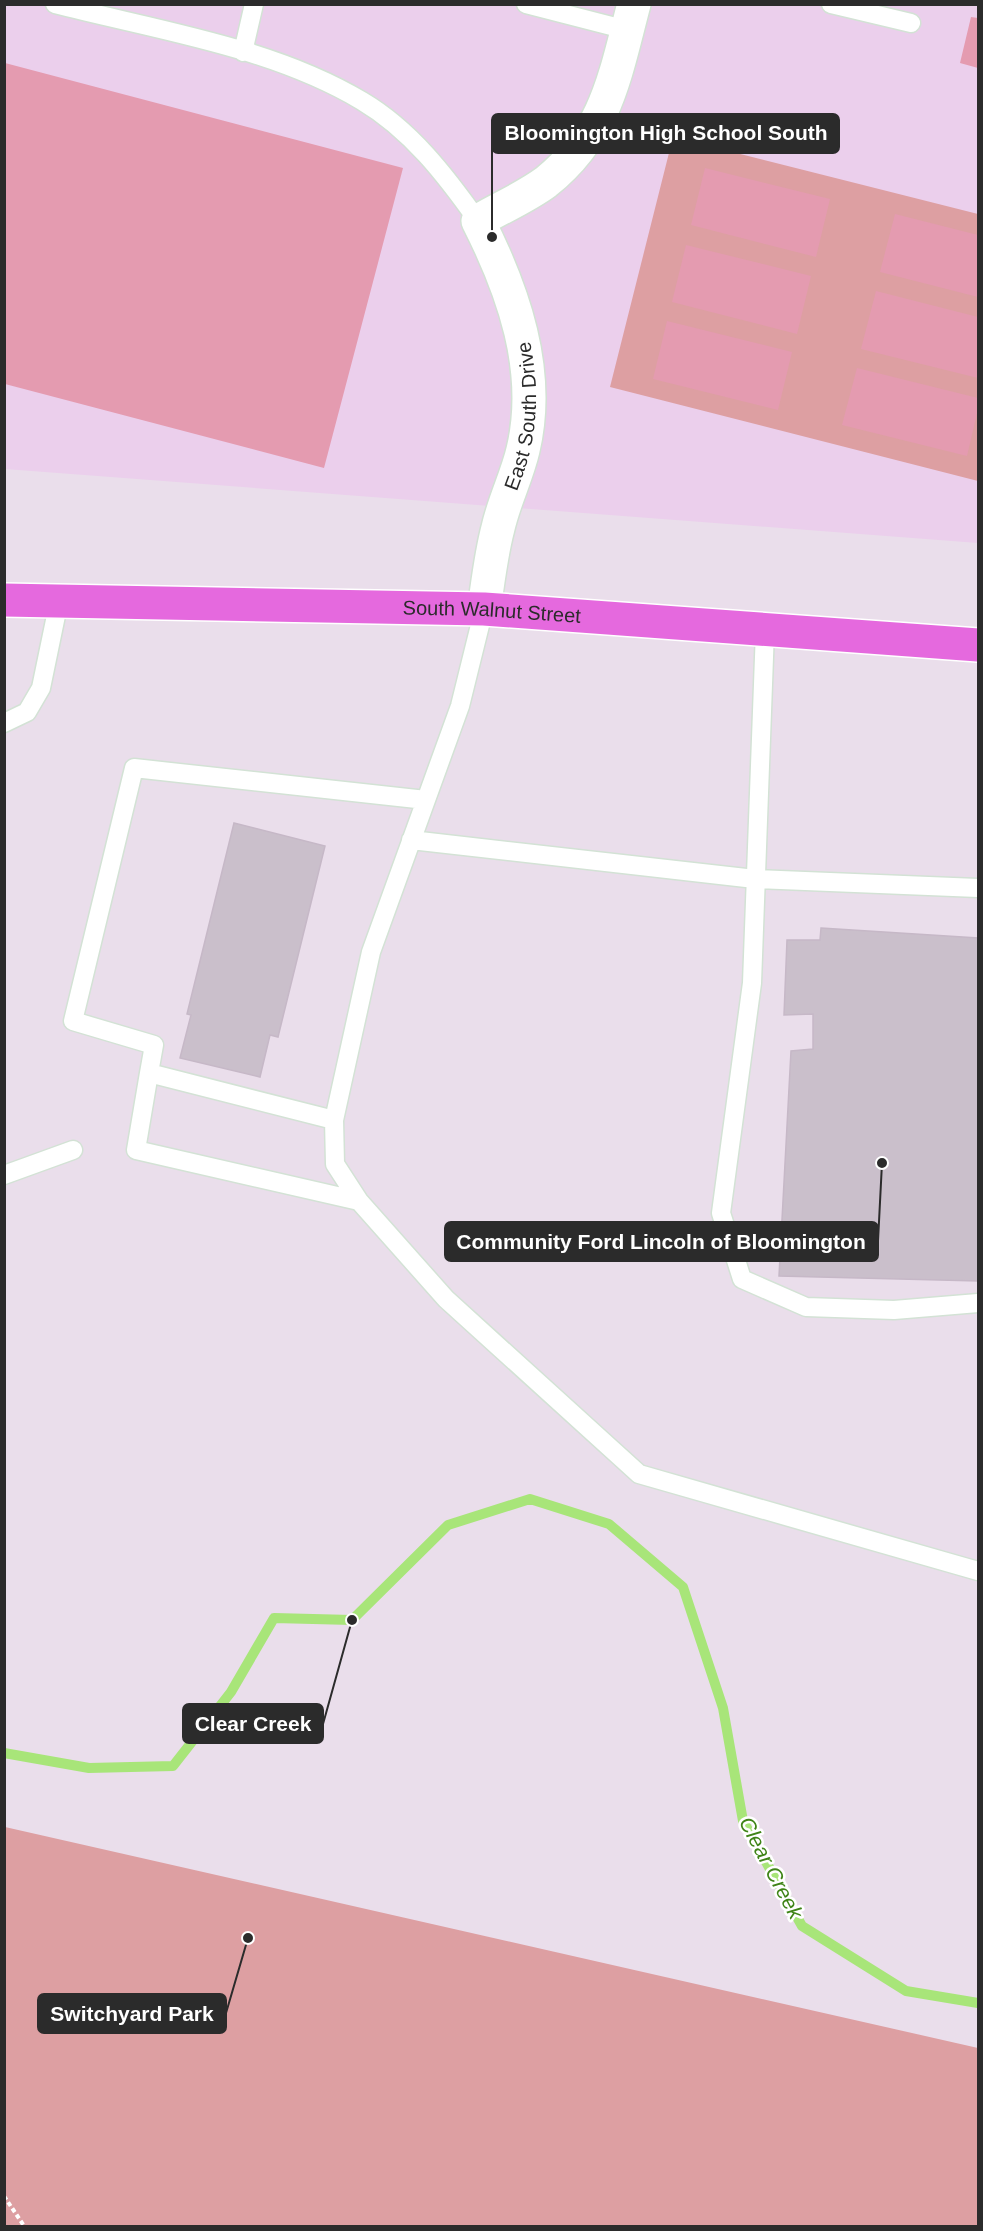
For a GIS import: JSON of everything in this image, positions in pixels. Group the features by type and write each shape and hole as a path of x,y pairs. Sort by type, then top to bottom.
{"main road":[{"name":"South Walnut Street","path":"4,600 484,609 978,645"}],"street":[{"path":"478,221 544,183 568,162 588,138 601,116 631,17"},
{"name":"East South Drive","path":"478,221 499,263 515,309 526,358 528,396 523,449 498,527 484,609"}],"lane":[{"path":"55,4 105,11 275,61 363,101 400,130 442,171 478,221"},
{"path":"243,52 255,4"},
{"path":"526,4 631,17"},
{"path":"831,4 911,23"},
{"path":"4,723 27,712 41,688 59,601"},
{"path":"484,609 460,706 371,952 334,1120 335,1164 359,1201 446,1299 639,1474 978,1571"},
{"path":"765,630 752,983 721,1213 742,1279 806,1307 894,1310 978,1303"},
{"path":"359,1201 136,1150 154,1045 73,1021 134,768 426,800"},
{"path":"411,840 755,879 978,888"},
{"path":"149,1073 334,1120"},
{"path":"4,1175 73,1150"}],"path":[{"path":"4,2196 24,2226"}],"shaded area":[{"path":"4,5 978,5 978,543 5,469"},
{"path":"971,17 978,18 978,68 960,63"},
{"path":"5,63 403,168 324,468 5,384"},
{"path":"673,137 978,214 978,481 610,387"},
{"path":"705,168 830,199 816,257 691,225"},
{"path":"895,214 978,235 978,297 880,272"},
{"path":"686,245 811,276 797,334 672,302"},
{"path":"876,291 978,317 978,378 861,349"},
{"path":"667,321 792,352 778,410 653,379"},
{"path":"857,368 978,398 978,409 967,456 842,425"},
{"path":"5,1827 978,2048 978,2226 5,2226"}],"building":[{"path":"234,823 325,846 278,1037 270,1035 260,1077 180,1058 191,1015 187,1014"},
{"path":"821,928 978,938 978,1281 779,1276 791,1051 813,1049 813,1014 784,1015 787,940 820,940"}],"waterway":[{"name":"Clear Creek","path":"4,1753 89,1768 173,1766 231,1692 274,1618 352,1620 448,1525 530,1499 609,1524 683,1587 723,1708 743,1821 802,1926 906,1991 978,2003"}],"place":[{"name":"Bloomington High School South","path":"492,237"},
{"name":"Community Ford Lincoln of Bloomington","path":"882,1163"},
{"name":"Clear Creek","path":"352,1620"},
{"name":"Switchyard Park","path":"248,1938"}]}
